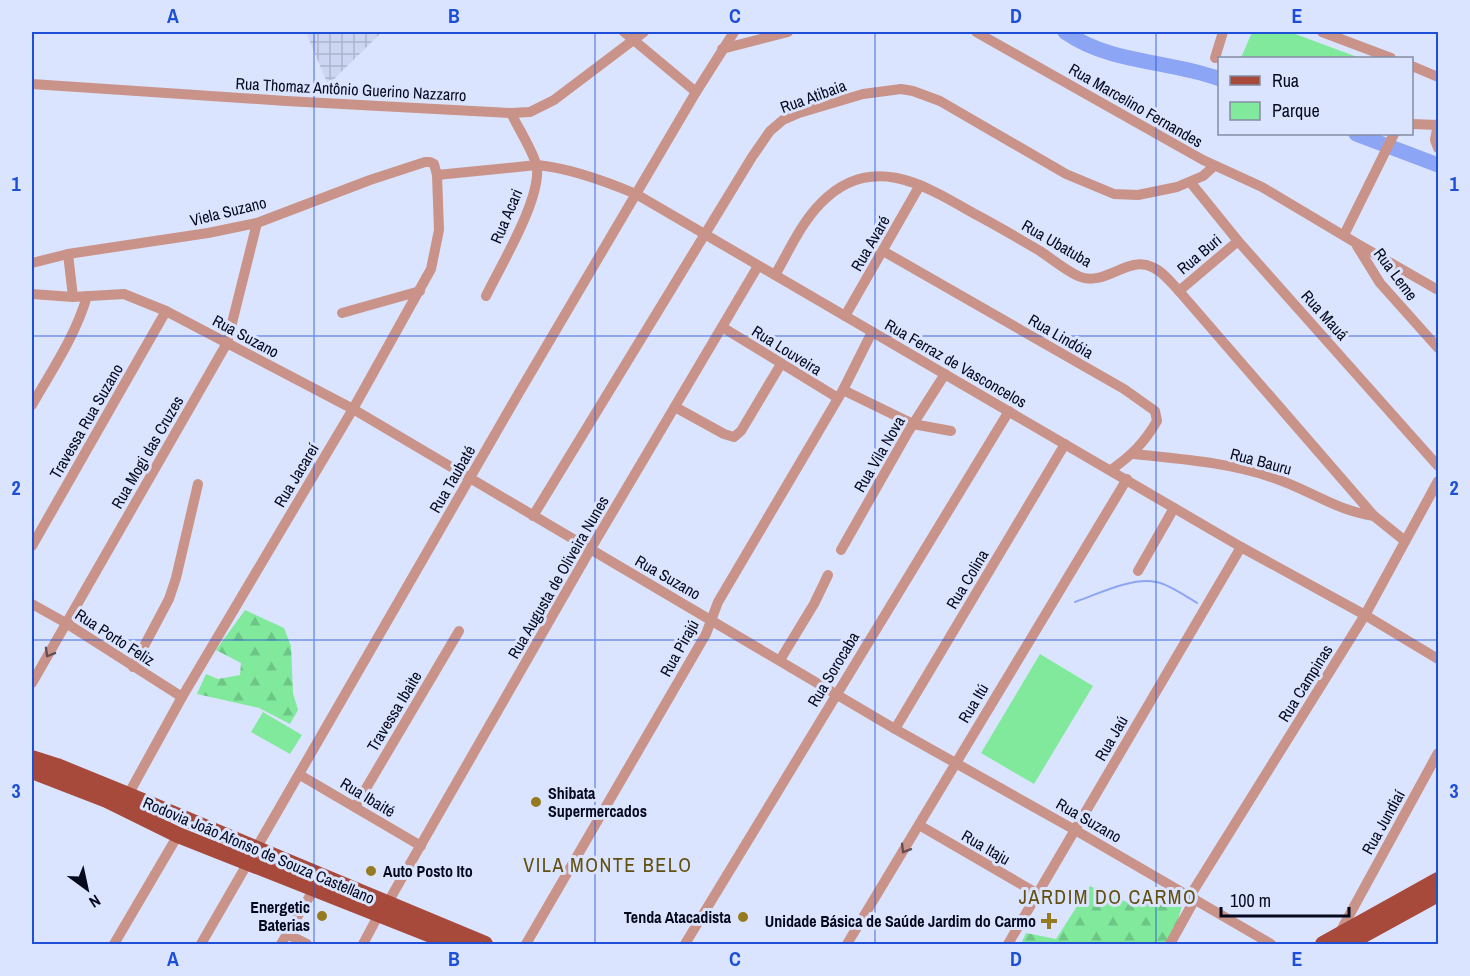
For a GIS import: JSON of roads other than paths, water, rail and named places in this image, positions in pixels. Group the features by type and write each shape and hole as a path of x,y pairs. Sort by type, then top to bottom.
{"main road":[{"name":"Rodovia João Afonso de Souza Castellano","path":"32,758 128,795 253,856 314,889 383,909 454,945"},
{"name":"Rodovia João Afonso de Souza Castellano","path":"32,771 107,800 178,835 253,856 383,909 485,945"},
{"path":"1336,942 1438,880"},
{"path":"1336,942 1438,894"}],"street":[{"path":"624,32 696,92"},
{"name":"Rua Thomaz Antônio Guerino Nazzarro","path":"32,84 286,101 511,113 530,112 554,100 644,32"},
{"name":"Rua Taubaté","path":"201,945 470,478 696,92 734,32"},
{"path":"722,49 788,32"},
{"name":"Rua Marcelino Fernandes","path":"976,32 1214,166 1262,187 1438,290"},
{"path":"1215,58 1223,32"},
{"path":"1322,32 1388,57"},
{"path":"1413,66 1438,77"},
{"name":"Rua Atibaia","path":"533,516 703,234 770,131 783,120 863,94 901,89 940,101 1066,174 1114,194 1138,195 1191,183 1214,166"},
{"path":"511,113 537,165"},
{"path":"1413,124 1438,124 1435,140 1438,148"},
{"path":"1344,235 1394,135"},
{"name":"Viela Suzano","path":"32,263 68,254 208,233 257,222 425,162 432,162 437,175"},
{"name":"Rua Ferraz de Vasconcelos","path":"437,175 537,165 550,166 636,194 1126,478 1240,547 1365,615 1438,658"},
{"name":"Rua Acari","path":"486,296 522,223 537,179 537,165"},
{"name":"Rua Jacareí","path":"128,795 182,697 353,409 431,269 439,230 437,175"},
{"name":"Rua Ubatuba","path":"775,275 805,222 821,203 847,182 860,178 892,176 934,190 1028,243 1078,276 1101,279 1131,265 1142,263 1154,267 1179,291 1374,516 1405,541"},
{"name":"Rua Mauá","path":"1191,183 1238,241 1438,466"},
{"name":"Rua Avaré","path":"845,316 920,185"},
{"name":"Rua Mogi das Cruzes","path":"32,683 227,343 257,222"},
{"name":"Rua Buri","path":"1179,291 1238,241"},
{"name":"Rua Leme","path":"1356,243 1380,283 1438,348"},
{"name":"Rua Lindóia","path":"883,251 1124,389 1151,407 1156,413 1157,421 1134,453 1111,470"},
{"path":"68,254 73,297"},
{"name":"Rua Augusta de Oliveira Nunes","path":"363,945 590,550 758,266"},
{"path":"342,313 420,291"},
{"name":"Rua Suzano","path":"32,294 73,297 124,294 166,311 353,409 895,729 1075,830 1271,945"},
{"path":"32,405 78,322 87,296"},
{"name":"Travessa Rua Suzano","path":"32,546 166,311"},
{"name":"Rua Louveira","path":"722,327 781,364 840,394 913,424 951,431"},
{"name":"Rua Pirajú","path":"526,945 706,634 718,602 840,394 872,332"},
{"path":"675,407 724,434 734,437 741,431 781,364"},
{"name":"Rua Vila Nova","path":"841,550 913,424 945,374"},
{"name":"Rua Sorocaba","path":"685,945 1009,411"},
{"name":"Rua Colina","path":"895,729 1065,444"},
{"name":"Rua Bauru","path":"1134,453 1215,464 1268,476 1292,484 1346,510 1374,516"},
{"name":"Rua Itú","path":"847,945 1126,478"},
{"name":"Rua Campinas","path":"1170,945 1192,898 1365,615 1438,481"},
{"path":"133,667 169,599 198,484"},
{"path":"1138,571 1174,508"},
{"name":"Rua Jaú","path":"1008,945 1240,547"},
{"path":"780,660 814,604 828,575"},
{"name":"Rua Porto Feliz","path":"32,604 182,697"},
{"name":"Travessa Ibaite","path":"355,807 459,631"},
{"name":"Rua Jundiaí","path":"1336,942 1438,753"},
{"name":"Rua Ibaité","path":"300,775 421,846"},
{"name":"Rua Itaju","path":"919,825 1038,894"},
{"path":"114,945 178,835"},
{"path":"281,945 314,889"},
{"path":"287,934 307,945"}],"waterway":[{"path":"1065,32 1101,50 1218,78"},
{"path":"1359,135 1438,165"},
{"path":"1075,602 1115,587 1147,581 1166,585 1197,603"}],"place":[{"name":"Shibata Supermercados","path":"536,802"},
{"name":"Auto Posto Ito","path":"371,871"},
{"name":"Energetic Baterias","path":"322,916"},
{"name":"Tenda Atacadista","path":"743,917"},
{"name":"Unidade Básica de Saúde Jardim do Carmo","path":"1049,921"}],"district":[{"name":"VILA MONTE BELO","path":"608,864"},
{"name":"JARDIM DO CARMO","path":"1108,896"}]}
